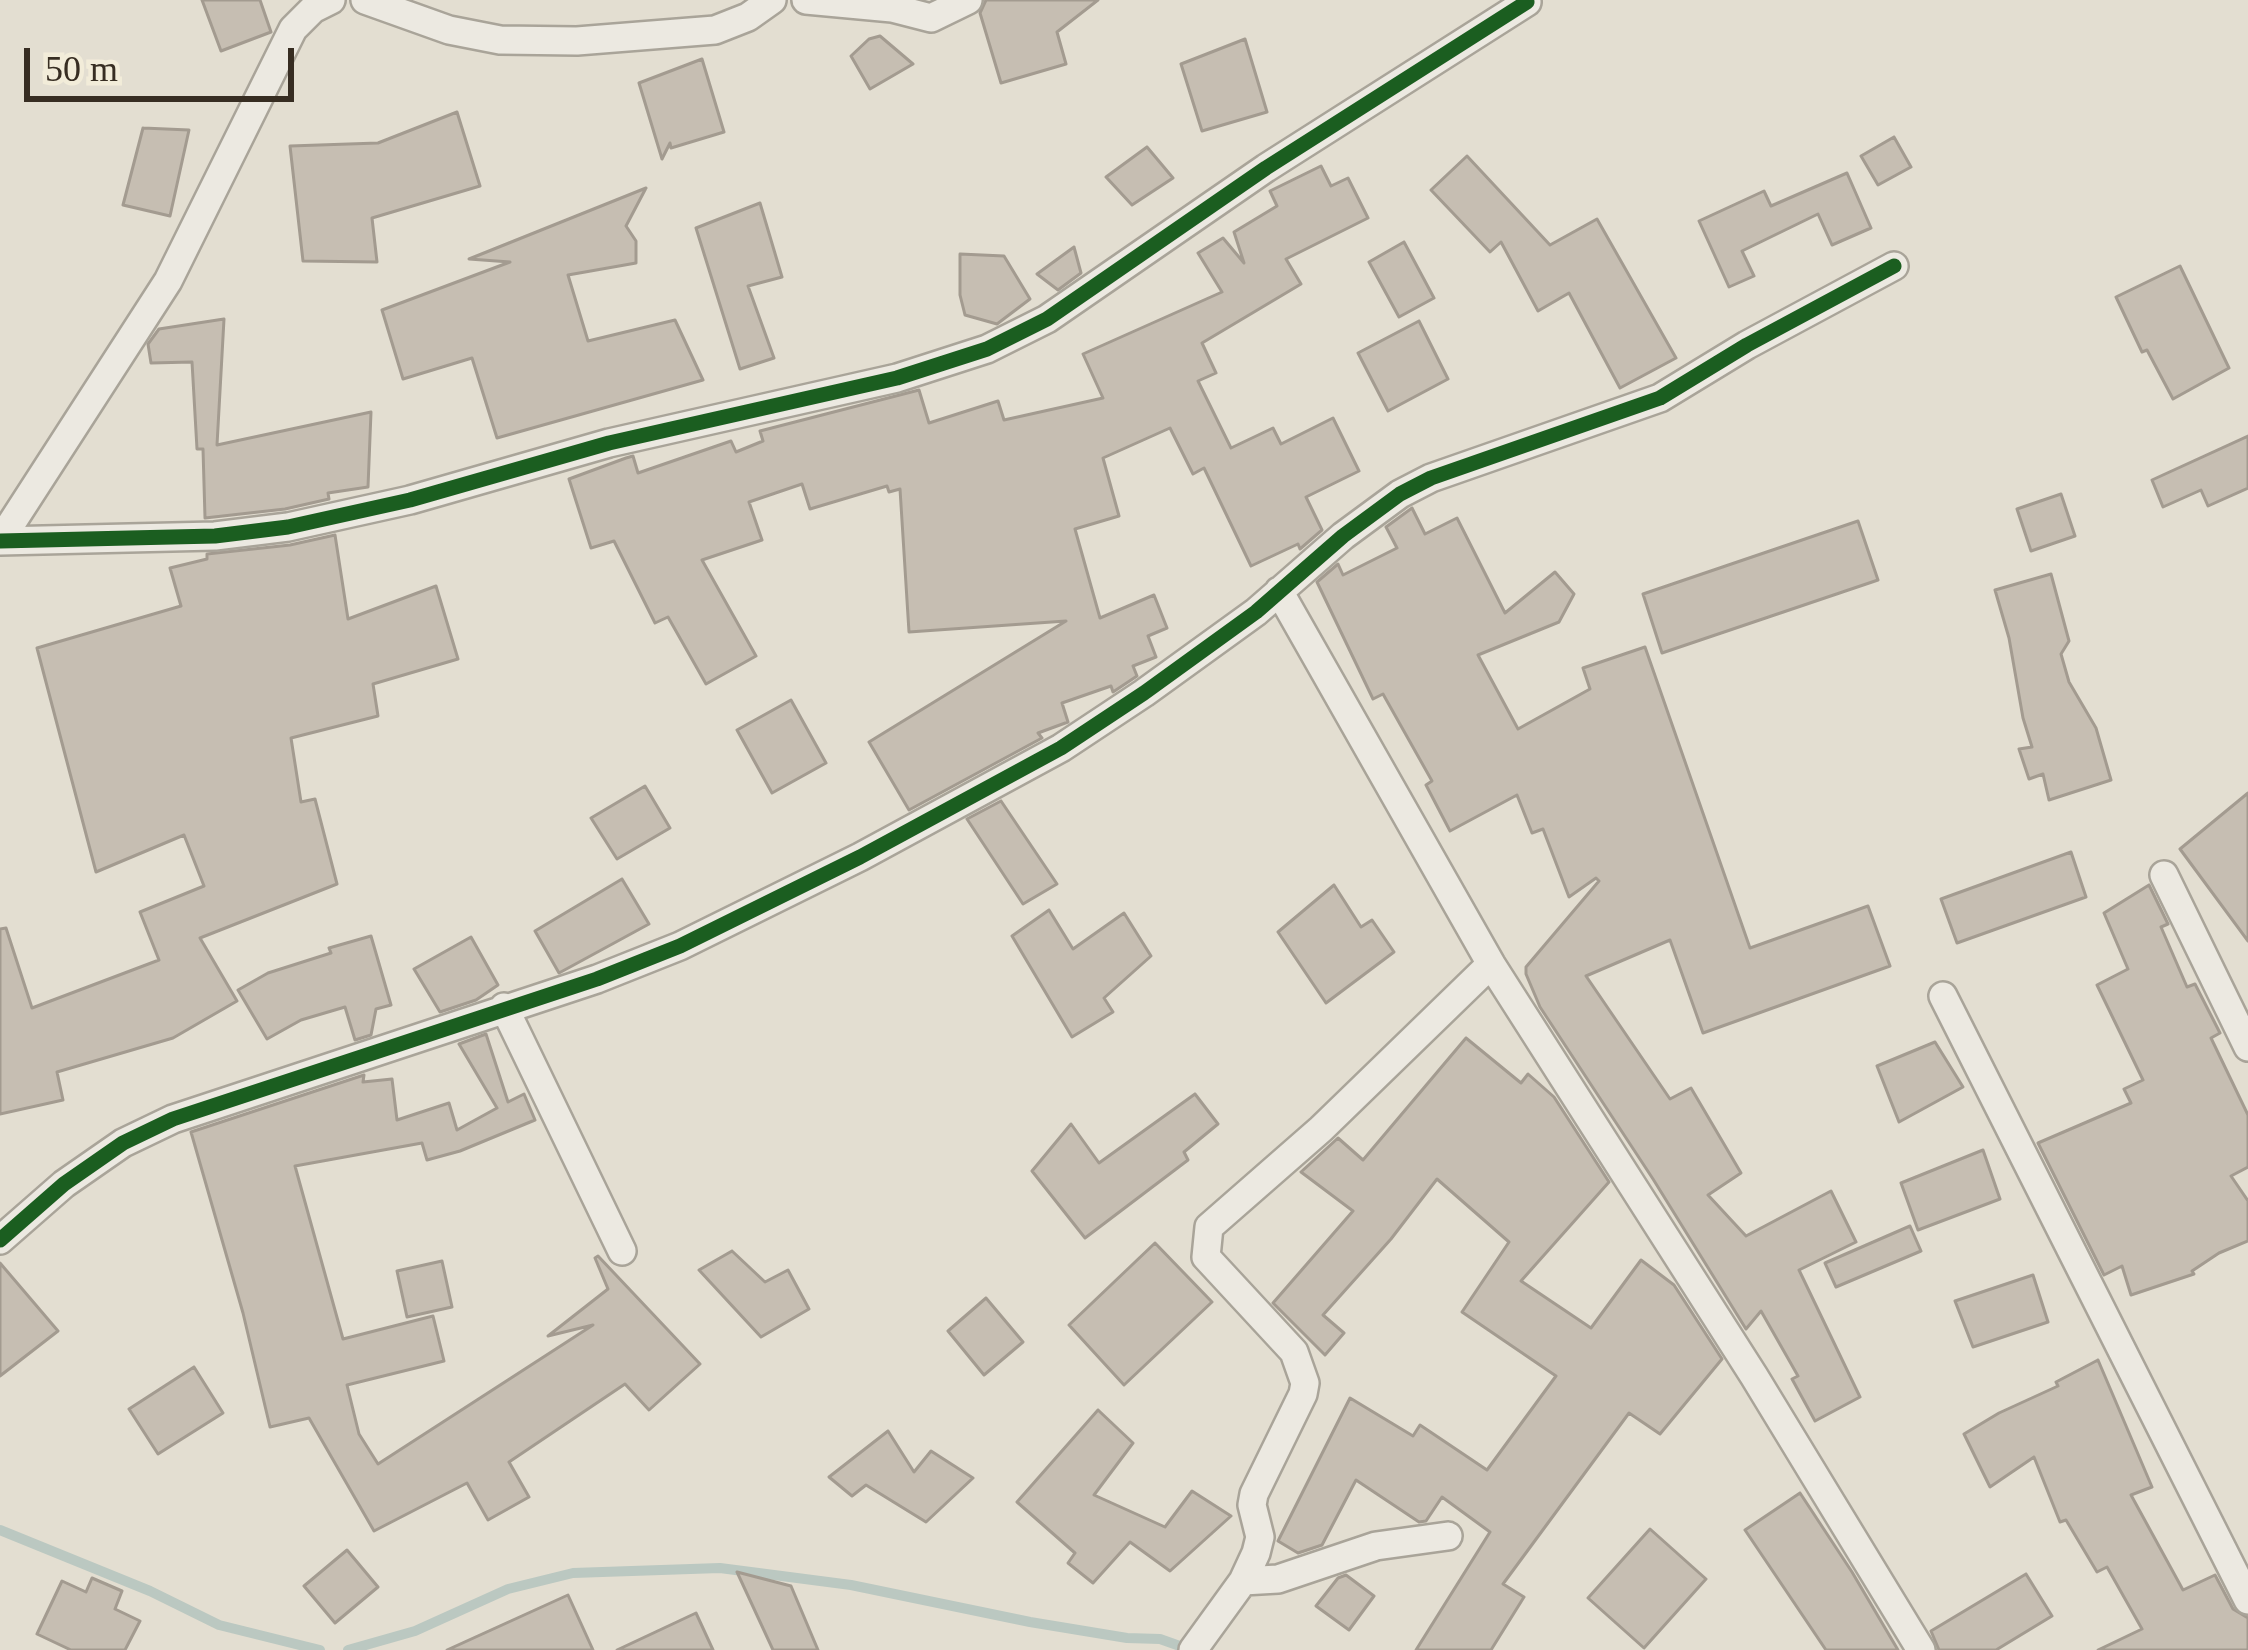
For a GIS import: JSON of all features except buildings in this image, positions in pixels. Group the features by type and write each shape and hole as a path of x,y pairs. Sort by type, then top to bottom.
{"street":[{"path":"332,0 304,16 293,29 168,281 0,541 215,536 288,527 410,500 609,443 897,378 987,349 1047,320 1266,169 1527,2"},
{"path":"373,1 449,30 500,40 577,40 715,30 748,17 772,0"},
{"path":"806,0 892,8 931,18 968,0"},
{"path":"0,1240 64,1184 124,1143 172,1119 597,979 680,946 974,798 1128,704 1400,494 1431,478 1660,398 1894,266"},
{"path":"1280,591 1491,964 1754,1376 1921,1650"},
{"path":"2164,875 2248,1047"},
{"path":"1193,1650 1243,1581 1259,1542 1254,1494 1303,1394 1305,1375 1294,1352 1215,1271 1206,1257 1205,1238 1210,1227 1321,1129 1491,964"},
{"path":"1943,995 2248,1600"},
{"path":"504,1007 622,1251"},
{"path":"1243,1581 1278,1579 1324,1567 1376,1546 1448,1536"}],"waterway":[{"path":"0,1530 150,1591 219,1625 320,1650"},
{"path":"348,1650 415,1631 508,1589 573,1573 720,1568 851,1585 1030,1622 1160,1639 1191,1650"}],"cycle path":[{"path":"0,541 215,536 288,527 410,500 609,443 897,378 987,349 1047,319 1266,168 1527,2"},
{"path":"0,1240 64,1184 123,1143 173,1119 597,979 680,946 860,857 1061,748 1144,693 1256,612 1343,536 1400,494 1431,478 1660,398 1894,266"}]}
